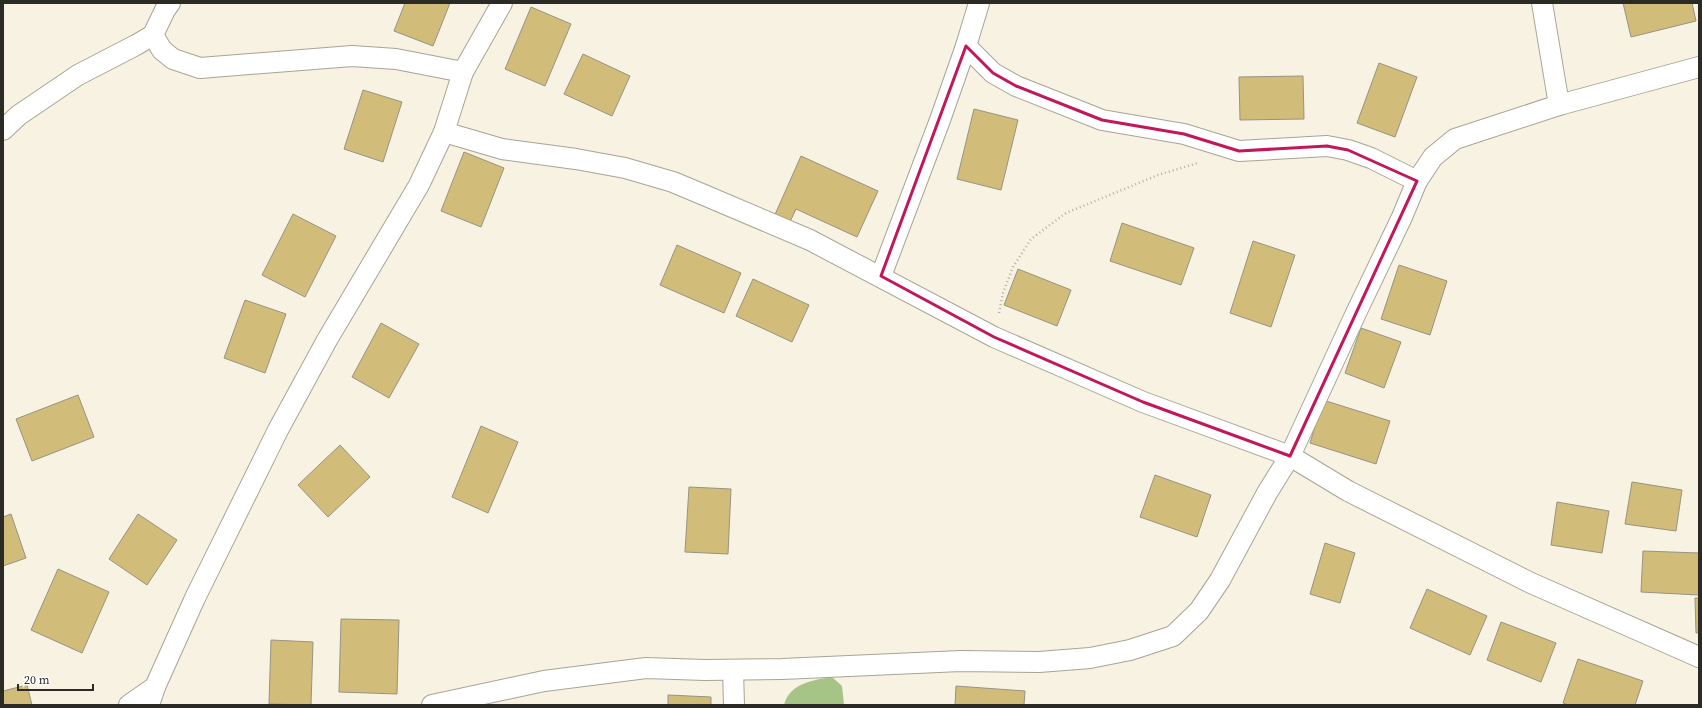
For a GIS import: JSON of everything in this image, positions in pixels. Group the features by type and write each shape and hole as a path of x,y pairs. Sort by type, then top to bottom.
{"street":[{"path":"3,130 19,115 78,75 153,35 170,3"},
{"path":"129,705 152,696 195,598 278,430 328,340 419,185 444,132 463,72 502,3"},
{"path":"880,276 945,106 979,3"},
{"path":"1542,3 1559,105"},
{"path":"153,35 162,50 173,59 200,68 352,56 403,60 463,72"},
{"path":"966,46 993,73 1016,86 1102,120 1184,134 1239,151 1327,146 1348,150 1371,158 1418,181"},
{"path":"432,705 544,681 594,673 646,668 733,670 961,661 1039,662 1082,659 1130,650 1173,636 1199,611 1220,580 1267,493 1290,456 1418,181 1433,157 1455,139 1559,105 1699,67"},
{"path":"444,132 502,149 576,159 625,168 673,182 810,240 994,337 1144,402 1290,456 1348,491 1531,582 1699,657"},
{"path":"733,670 734,705"}],"path":[{"path":"994,337 1003,293 1013,266 1031,239 1066,213 1158,175 1202,162"}],"highlighted area":[{"path":"966,46 993,73 1016,86 1102,120 1184,134 1239,151 1327,146 1348,150 1417,181 1290,456 1143,402 994,337 881,276"}],"green space":[{"path":"832,677 842,686 844,705 784,705 791,692 797,687 810,681"}],"building":[{"path":"405,3 450,3 433,46 394,31"},
{"path":"1623,3 1692,3 1696,21 1631,37"},
{"path":"531,7 571,24 545,86 505,69"},
{"path":"583,54 630,76 612,116 564,94"},
{"path":"1379,63 1417,77 1395,137 1357,123"},
{"path":"1303,76 1304,119 1240,120 1239,77"},
{"path":"363,90 402,102 383,162 344,149"},
{"path":"974,109 1018,120 1001,190 957,179"},
{"path":"464,152 504,168 481,227 441,211"},
{"path":"801,156 878,191 857,237 796,209 788,226 773,219"},
{"path":"293,214 336,236 305,297 262,275"},
{"path":"1122,223 1194,248 1181,285 1110,261"},
{"path":"1253,241 1295,255 1271,327 1230,313"},
{"path":"677,245 741,273 724,313 660,285"},
{"path":"1399,265 1447,281 1430,335 1381,319"},
{"path":"1018,269 1071,290 1057,326 1004,305"},
{"path":"753,279 809,305 792,342 736,316"},
{"path":"245,300 286,314 265,373 224,358"},
{"path":"381,323 419,344 389,398 352,377"},
{"path":"1361,328 1401,342 1384,388 1345,373"},
{"path":"78,395 94,437 32,461 16,419"},
{"path":"1323,400 1390,421 1376,464 1310,443"},
{"path":"481,426 518,442 488,513 452,497"},
{"path":"340,445 370,477 328,517 298,485"},
{"path":"1155,475 1211,495 1197,537 1140,517"},
{"path":"1632,482 1682,490 1676,531 1625,524"},
{"path":"689,487 731,489 728,554 685,552"},
{"path":"1557,502 1609,511 1602,553 1551,545"},
{"path":"11,514 26,558 3,566 3,517"},
{"path":"138,514 177,540 147,585 109,559"},
{"path":"1325,543 1355,553 1340,603 1310,594"},
{"path":"1643,551 1699,553 1699,595 1641,592"},
{"path":"58,569 109,592 82,653 31,630"},
{"path":"1427,589 1487,616 1470,655 1410,628"},
{"path":"1695,598 1699,598 1699,633 1696,633"},
{"path":"341,619 399,620 397,694 339,692"},
{"path":"1501,622 1556,643 1541,682 1487,660"},
{"path":"271,640 313,642 311,705 269,704"},
{"path":"1578,659 1643,681 1635,705 1569,705 1563,703"},
{"path":"27,685 32,705 3,705 3,691"},
{"path":"956,686 1025,691 1024,705 955,705"},
{"path":"668,695 711,697 711,705 668,705"}]}
